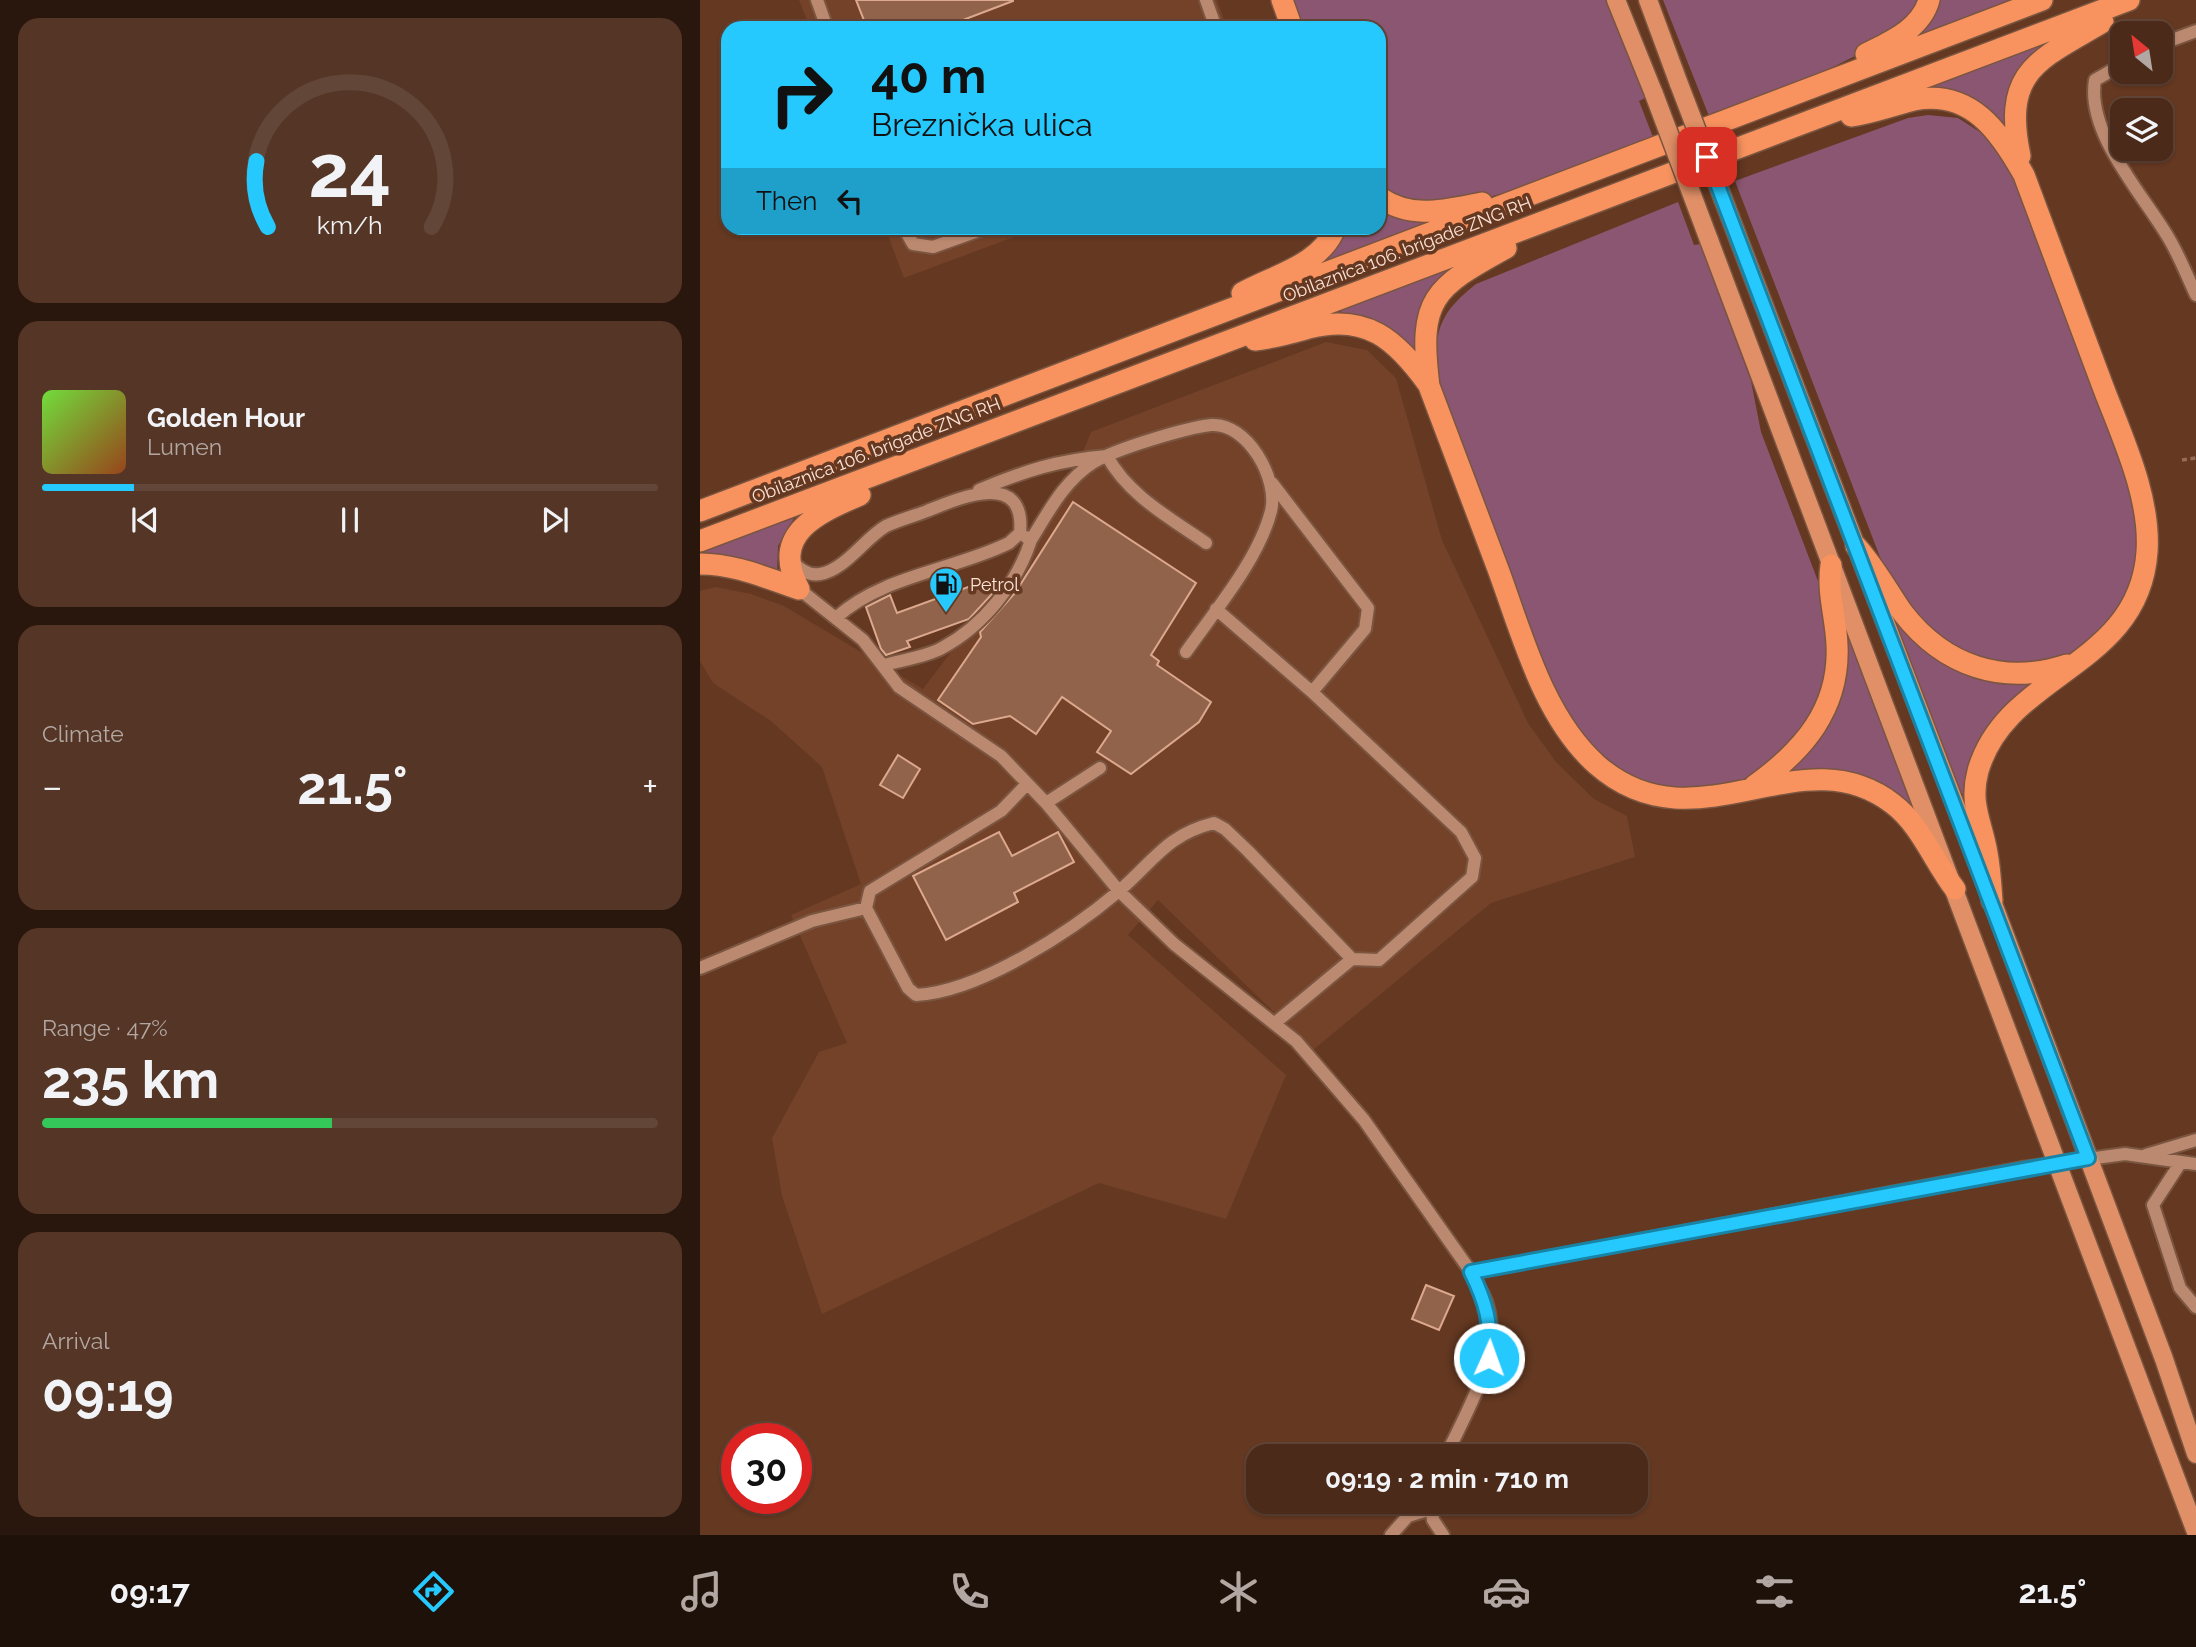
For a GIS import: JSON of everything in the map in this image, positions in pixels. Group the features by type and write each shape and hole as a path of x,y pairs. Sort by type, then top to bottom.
{"highway":[{"path":"1282,0 1290,21"},
{"path":"1818,86 1903,34 1918,19 1929,0"},
{"name":"Obilaznica 106. brigade ZNG RH","path":"700,511 2042,0"},
{"path":"1992,901 1987,850 1975,815 1978,772 1996,733 2012,713 2112,636 2137,593 2148,551 2146,524 2137,483 2024,175 2014,113 2027,75 2056,46 2096,26 2132,0"},
{"name":"Obilaznica 106. brigade ZNG RH","path":"700,541 2132,0"},
{"path":"1825,115 1864,114 1915,100 1939,99 1959,103 1979,113 1992,124 2024,175"},
{"path":"1386,200 1404,209 1428,213 1522,198"},
{"path":"1538,224 1510,246 1459,273 1443,289 1430,309 1424,331 1429,386 1524,640 1554,709 1581,748 1618,780 1664,797 1710,798 1806,779 1856,783 1880,794 1909,819 1934,863 1955,889"},
{"path":"1221,313 1241,294 1301,266 1332,235"},
{"path":"1229,340 1264,339 1345,323 1387,337 1405,353 1429,386"},
{"path":"799,589 791,574 789,558 791,544 798,531 814,518 874,489 913,461"},
{"path":"1856,546 1928,641 1973,667 2019,675 2044,673 2079,661"},
{"path":"700,564 719,564 751,572 799,589"},
{"path":"1750,789 1797,752 1811,735 1831,691 1837,647 1829,600 1831,565"}],"main road":[{"path":"1616,0 2059,1163 2196,1532"},
{"path":"1648,0 1992,901 2196,1454"}],"street":[{"path":"817,0 824,21"},
{"path":"1206,0 1214,21"},
{"path":"2174,39 2196,31"},
{"path":"2110,71 2095,79 2092,97 2096,114 2116,157 2169,239 2196,295"},
{"path":"908,235 913,244 933,247 966,235"},
{"path":"789,558 810,573 822,574 887,526 1028,469 1063,460 1107,456 1213,425 1237,434 1261,458 1272,483 1368,608 1365,629 1312,692"},
{"path":"837,617 858,602 899,583 1025,537 1068,482 1107,456"},
{"path":"1107,456 1117,473 1138,494 1206,543"},
{"path":"1186,652 1244,570 1271,511 1272,483"},
{"path":"884,665 940,650 969,631 992,610 1027,552 1021,520 1015,506 1003,495 988,491 969,494"},
{"path":"799,589 863,640 899,687 1001,756 1046,803 1119,891 1174,944 1275,1023 1324,1071 1364,1120 1471,1272 1486,1301 1491,1331 1489,1358 1451,1444"},
{"path":"1216,609 1312,692 1461,832 1475,859 1472,877 1379,960 1352,959 1275,1023"},
{"path":"1046,803 1100,768"},
{"path":"1027,783 1001,811 876,885 866,899 866,908 908,988 916,995 932,994 995,972 1072,926 1119,891 1173,838 1190,829 1214,823 1225,829 1248,851 1352,959"},
{"path":"700,968 812,921 866,908"},
{"path":"2144,1156 2196,1140"},
{"path":"1471,1272 2088,1158 2125,1154 2196,1164"},
{"path":"2181,1162 2153,1205 2180,1288 2196,1307"},
{"path":"1391,1535 1412,1514"},
{"path":"1435,1514 1443,1535"}],"path":[{"path":"2182,460 2196,458"}],"shaded area":[{"path":"799,0 1217,0 1224,21 807,21"},
{"path":"1292,0 1607,0 1645,98 1639,101 1653,137 1542,182 1489,197 1432,207 1386,193 1386,21 1300,21"},
{"path":"1663,0 1924,0 1889,39 1819,74 1709,116"},
{"path":"1937,0 2016,0 1912,43 1910,37"},
{"path":"2037,44 2040,50 2018,71 2008,123 2003,125 1988,110 1972,100 1955,93 1935,90 1932,84"},
{"path":"1928,115 1958,118 1997,143 2021,191 2132,494 2141,535 2133,594 2081,653 2005,670 1932,635 1890,583 1735,181 1908,118"},
{"path":"1678,202 1694,245 1700,244 1751,381 1761,432 1821,589 1831,669 1811,726 1751,783 1667,792 1617,771 1573,726 1556,694 1439,388 1437,342 1444,318 1451,307 1476,284"},
{"path":"1386,212 1402,219 1421,220 1424,226 1319,267 1317,261 1337,235 1386,235"},
{"path":"888,235 1019,235 904,278"},
{"path":"1445,269 1447,275 1432,290 1422,307 1417,326 1416,348 1411,350 1380,325 1363,318 1343,315 1340,310"},
{"path":"1326,342 1367,350 1396,378 1442,540 1528,723 1556,762 1594,799 1627,816 1635,857 1491,903 1313,1050 1158,900 1128,935 1286,1075 1226,1219 1099,1183 822,1314 782,1196 772,1138 819,1052 847,1043 791,915 861,884 822,767 771,721 713,683 700,661 700,591 716,587 751,594 784,606 923,689 957,644 991,617 1064,499 1091,432"},
{"path":"794,518 778,546 777,575 704,556 702,552"},
{"path":"1900,620 1961,669 1992,680 2037,682 1968,792 1961,794 1895,621"},
{"path":"1851,639 1913,808 1897,800 1789,776 1786,770 1802,756 1823,728 1834,698 1844,643"}],"building":[{"path":"856,0 1013,0 960,21 864,21"},
{"path":"1073,502 1196,583 1151,655 1159,661 1157,665 1211,702 1199,722 1131,774 1097,752 1111,731 1062,697 1036,734 1010,716 973,724 938,700 981,637 980,632 1015,593"},
{"path":"990,579 993,593 969,619 907,641 910,647 886,655 881,649 866,607 890,595 897,613"},
{"path":"898,755 920,769 903,798 880,785"},
{"path":"999,832 1012,856 1058,832 1074,862 1014,893 1018,902 946,940 913,876"},
{"path":"1426,1285 1454,1296 1439,1330 1412,1319"}],"place":[{"name":"Petrol","path":"946,614"}],"route":[{"path":"1489,1358 1491,1331 1486,1301 1471,1272 2022,1168 2088,1158 1707,157"}]}
